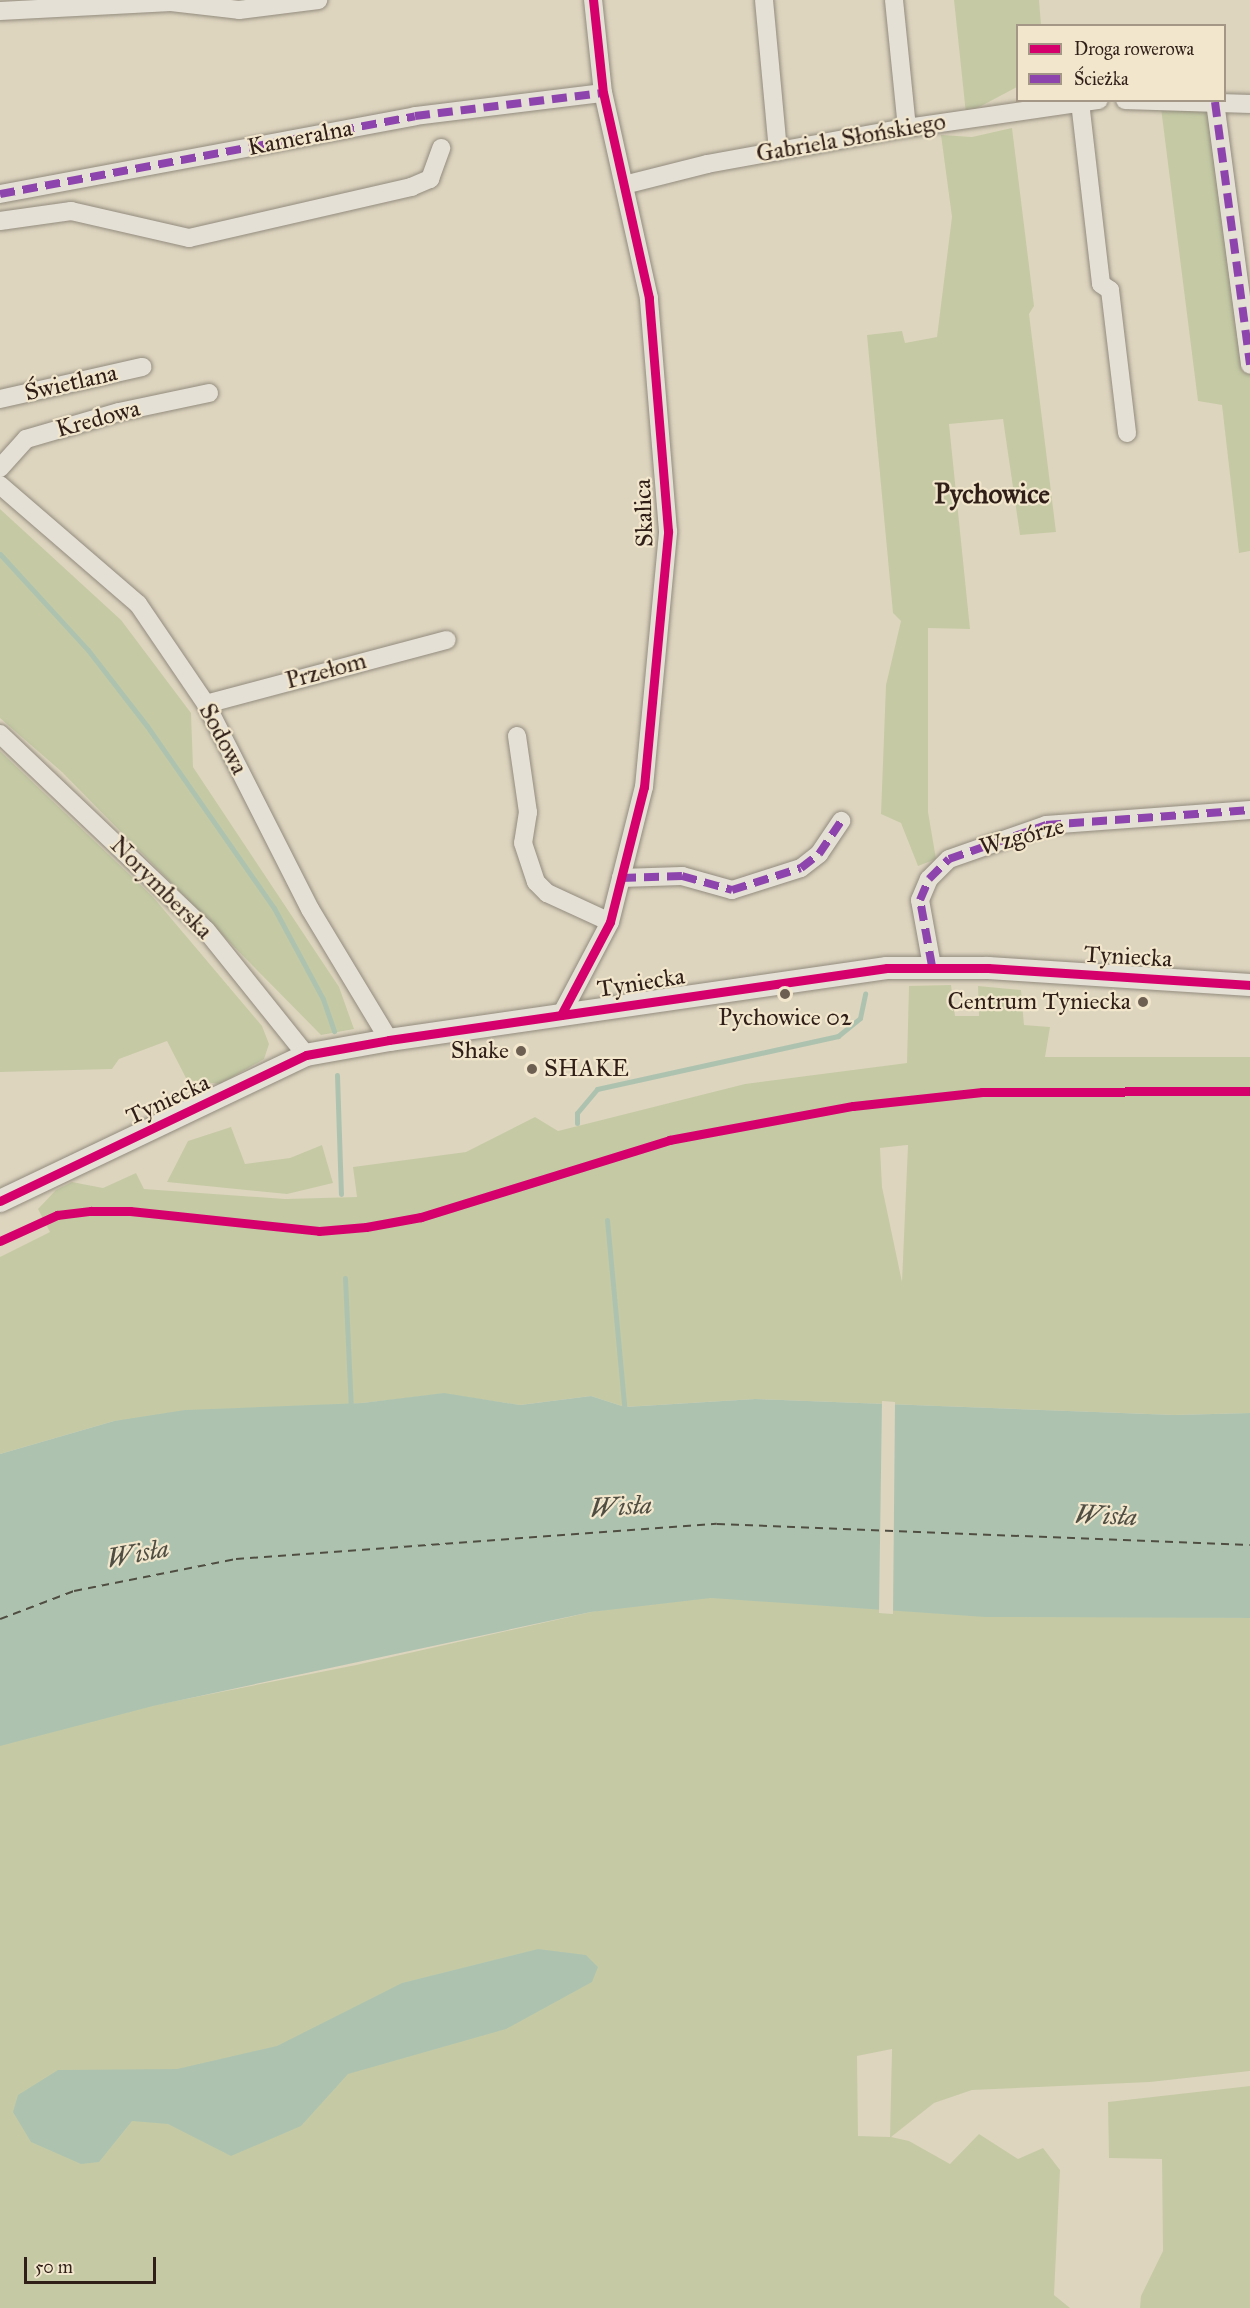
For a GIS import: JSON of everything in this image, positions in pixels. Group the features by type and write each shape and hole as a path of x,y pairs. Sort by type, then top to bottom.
{"street":[{"path":"0,11 171,2 239,10 318,0"},
{"name":"Skalica","path":"561,1015 610,922 644,787 668,531 649,298 603,93 593,0"},
{"path":"764,0 778,151"},
{"path":"894,0 907,128"},
{"name":"Kameralna","path":"0,194 415,116 603,93"},
{"path":"1080,102 1101,284 1110,290 1127,433"},
{"name":"Gabriela Słońskiego","path":"624,185 778,151 907,128 1080,102"},
{"path":"1250,104 1215,102 1250,365"},
{"path":"0,220 71,211 189,238 411,187 430,179 441,148"},
{"name":"Świetlana","path":"0,399 142,367"},
{"name":"Kredowa","path":"2,458 26,439 118,412 209,393"},
{"name":"Sodowa","path":"0,484 138,604 206,705 310,909 389,1040"},
{"name":"Przełom","path":"206,705 447,640"},
{"name":"Norymberska","path":"0,734 206,930 306,1055"},
{"path":"517,736 528,812 523,843 536,882 547,893 610,922"},
{"name":"Wzgórze","path":"932,966 920,900 929,879 949,859 1046,825 1250,810"},
{"path":"621,878 682,876 732,890 801,868 825,847 841,821"},
{"name":"Tyniecka","path":"0,1201 306,1055 389,1040 841,973 932,966 1250,985"}],"shaded area":[{"path":"954,0 1039,0 1041,24 1016,24 1016,88 966,114"},
{"path":"1161,108 1210,111 1250,365 1250,551 1239,553 1222,405 1198,401"},
{"path":"1012,128 1034,306 1029,314 1056,532 1020,535 1003,419 949,424 970,629 928,628 928,812 936,859 918,866 901,823 881,814 886,685 901,621 893,613 867,335 902,331 905,343 937,337 952,217 941,135 972,137"},
{"path":"0,509 121,620 191,713 193,767 339,987 354,1029 321,1035 62,772 0,718"},
{"path":"0,751 153,897 262,1026 269,1044 264,1059 220,1084 187,1080 167,1041 119,1059 112,1069 0,1072"},
{"path":"951,985 955,1016 979,1016 978,986 1021,990 1024,1025 1050,1027 1045,1057 1250,1057 1250,1413 1175,1415 755,1399 625,1407 591,1396 520,1405 444,1394 362,1403 114,1421 0,1454 0,1257 50,1232 38,1209 56,1190 72,1182 103,1188 136,1173 144,1189 285,1199 357,1197 353,1167 466,1152 535,1117 558,1131 745,1084 907,1063 909,986","holes":["908,1145 902,1282 882,1187 880,1148"]},
{"path":"231,1127 245,1164 290,1158 322,1145 333,1183 287,1194 167,1182 188,1141"},
{"path":"693,1595 986,1614 1250,1618 1250,2071 1150,2082 972,2090 934,2103 891,2137 909,2141 950,2164 979,2134 1018,2159 1043,2148 1060,2170 1054,2295 1070,2308 0,2308 0,1736 356,1665 591,1612","holes":["892,2049 890,2137 858,2136 857,2056"]},
{"path":"1250,2086 1250,2308 1140,2308 1141,2296 1163,2251 1162,2159 1109,2158 1108,2102"}],"water":[{"name":"Wisła","path":"444,1393 520,1405 591,1396 625,1407 755,1399 1175,1415 1250,1413 1250,1618 985,1617 711,1598 591,1612 153,1706 0,1746 0,1454 114,1421 185,1410 362,1403"},
{"path":"538,1949 586,1955 598,1967 592,1982 506,2029 348,2074 301,2126 231,2156 168,2124 132,2121 99,2162 81,2164 31,2142 13,2112 18,2095 58,2070 177,2069 277,2046 402,1983"}],"pier":[{"path":"882,1401 895,1402 893,1614 879,1613"}],"waterway":[{"path":"0,554 88,650 147,726 274,908 323,999 334,1031"},
{"path":"577,1123 577,1113 597,1089 838,1036 860,1018 865,994"},
{"path":"337,1075 341,1194"},
{"path":"607,1220 625,1413"},
{"path":"345,1278 351,1408"}],"ferry route":[{"path":"0,1619 74,1591 236,1559 717,1524 1250,1545"}],"marked path":[{"path":"0,194 415,116 603,93"},
{"path":"1215,102 1250,365"},
{"path":"932,966 920,900 929,879 949,859 1046,825 1250,810"},
{"path":"621,878 682,876 732,890 801,868 819,854 841,821"}],"cycle path":[{"path":"561,1015 610,922 644,787 668,531 649,298 603,93 593,0"},
{"path":"0,1201 306,1055 389,1040 887,968 988,968 1250,985"},
{"path":"0,1241 57,1215 91,1211 130,1211 319,1231 366,1227 421,1217 669,1140 853,1106 982,1092 1250,1091"}],"place":[{"name":"Pychowice 02","path":"785,994"},
{"name":"Centrum Tyniecka","path":"1143,1002"},
{"name":"Shake","path":"521,1051"},
{"name":"SHAKE","path":"532,1069"}],"district":[{"name":"Pychowice","path":"992,494"}]}
